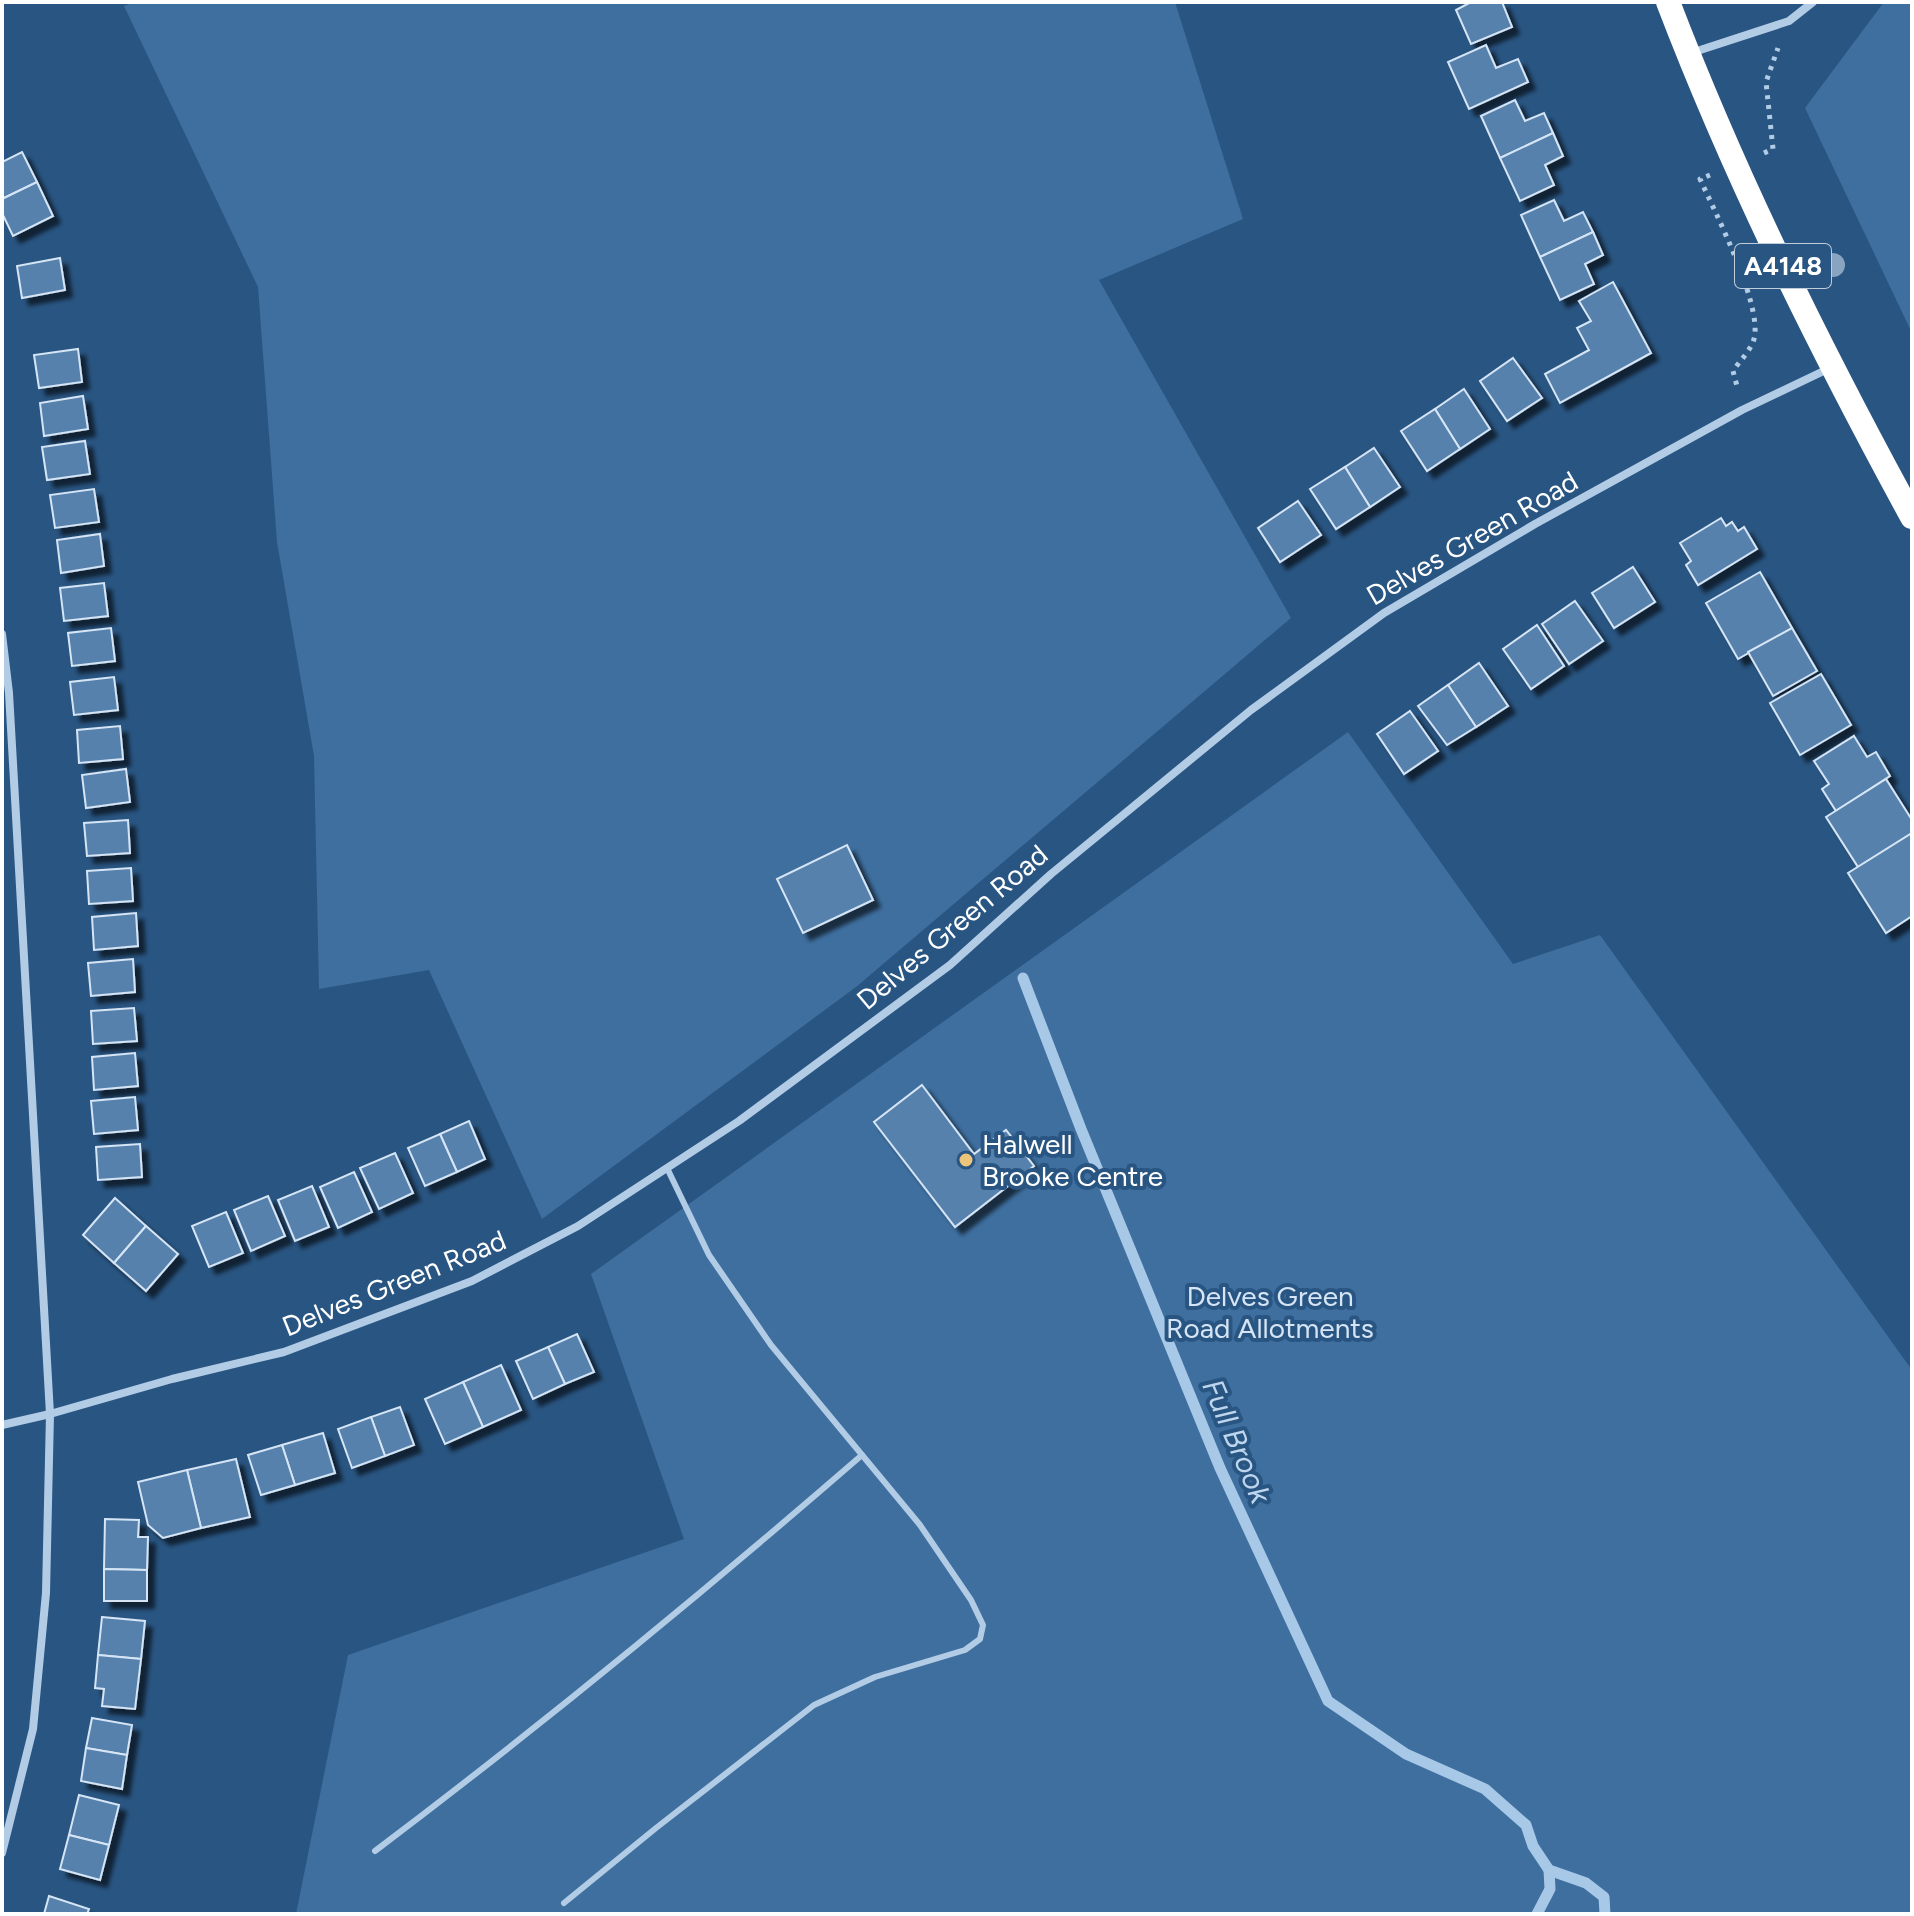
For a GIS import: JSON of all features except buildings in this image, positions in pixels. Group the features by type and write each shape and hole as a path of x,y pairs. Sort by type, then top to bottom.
{"highway":[{"name":"A4148","path":"1668,2 1734,165 1831,367 1912,517"}],"street":[{"path":"1687,54 1789,21 1813,2"},
{"name":"Delves Green Road","path":"2,1425 284,1352 472,1281 578,1226 739,1121 950,965 1051,874 1251,710 1384,613 1535,524 1742,410 1831,367"},
{"path":"2,634 9,693 50,1414 46,1593 33,1729 2,1853"}],"lane":[{"path":"564,1903 814,1705 875,1677 965,1650 980,1639 983,1625 971,1600 920,1525 771,1345 709,1255 667,1168"},
{"path":"375,1851 590,1683 862,1455"}],"path":[{"path":"1761,154 1773,149 1766,82 1789,21"},
{"path":"1700,179 1745,281 1752,311 1754,339 1733,371 1742,410"}],"green space":[{"path":"134,2 1175,2 1243,219 1099,280 1291,618 856,987 542,1219 429,970 319,989 314,756 277,542 258,287 124,6"},
{"path":"1884,2 1912,2 1912,333 1805,108"},
{"name":"Delves Green Road Allotments","path":"1348,732 1513,964 1600,935 1912,1370 1912,1914 296,1914 348,1655 684,1539 591,1274"}],"waterway":[{"name":"Full Brook","path":"1023,978 1081,1129 1220,1468 1328,1701 1406,1754 1485,1789 1526,1825 1533,1846 1549,1870 1586,1883 1604,1897 1605,1914"},
{"path":"1537,1914 1550,1889 1549,1870"}],"place":[{"name":"Halwell Brooke Centre","path":"966,1160"}]}
